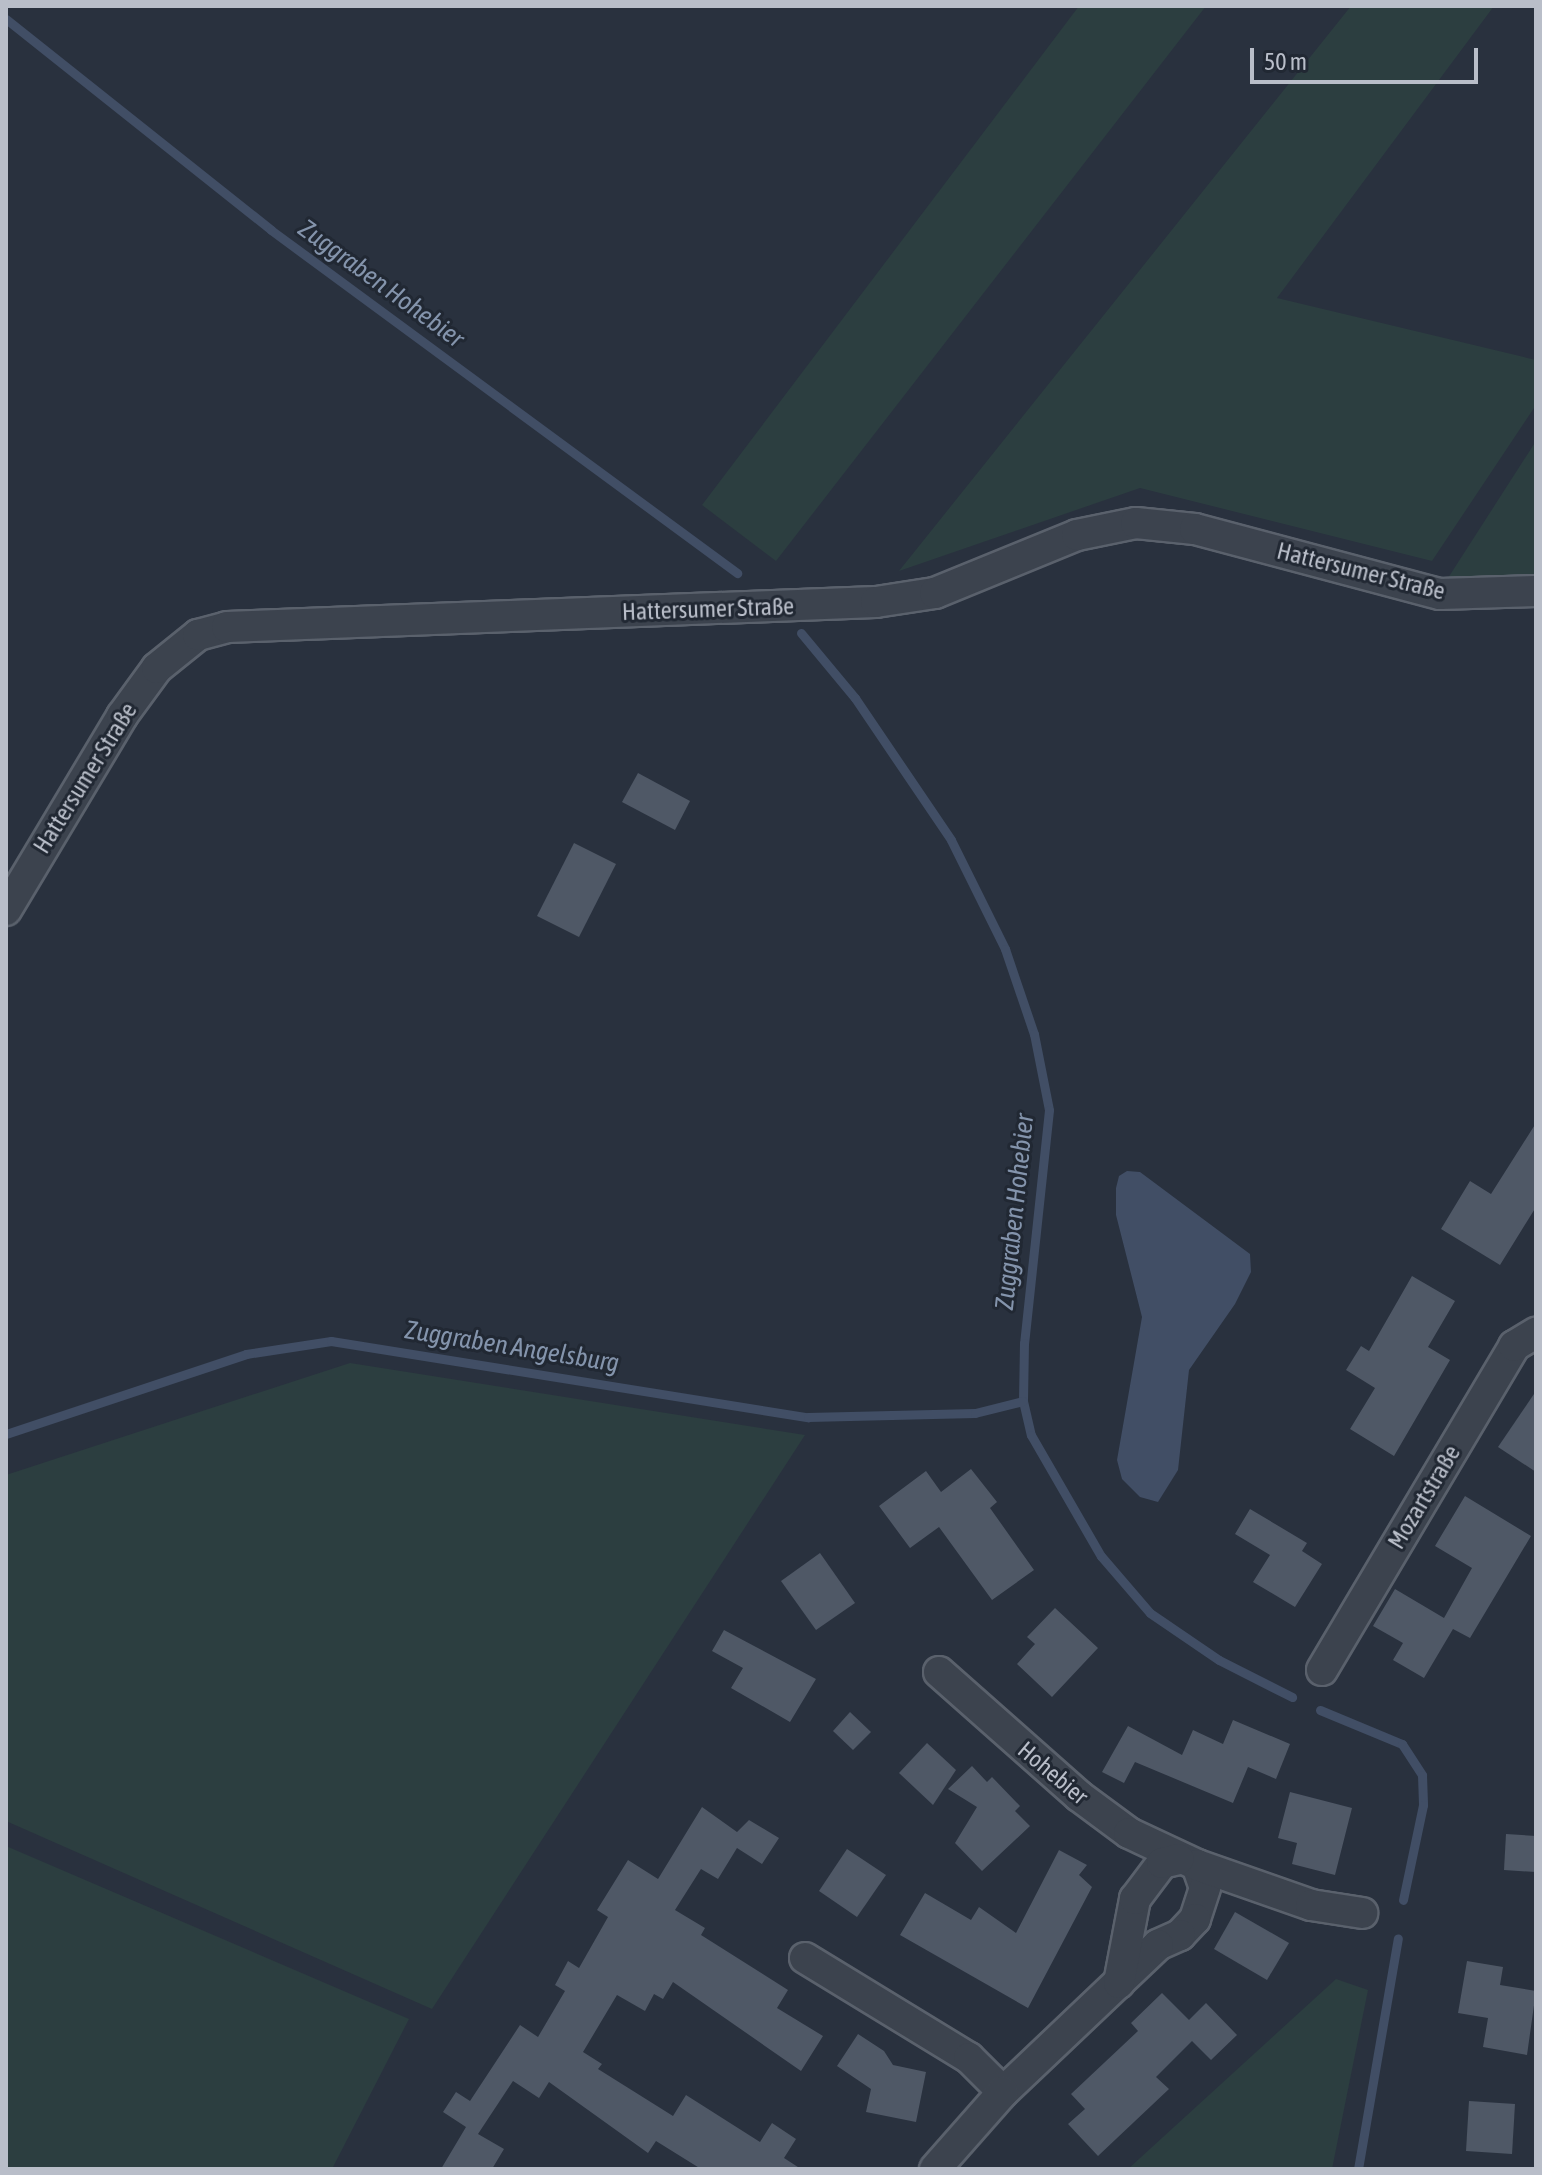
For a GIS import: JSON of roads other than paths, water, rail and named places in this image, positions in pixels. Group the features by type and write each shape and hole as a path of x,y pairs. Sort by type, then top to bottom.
{"street":[{"name":"Hattersumer Straße","path":"6,910 122,716 157,668 198,635 227,627 876,602 935,593 1077,535 1136,523 1195,529 1440,594 1536,591"},
{"name":"Mozartstraße","path":"1322,1670 1514,1346 1536,1333"},
{"name":"Hohebier","path":"939,1672 1079,1796 1129,1833 1188,1862 1311,1905 1362,1913"},
{"path":"935,2169 1003,2092 1119,1983 1195,1919 1205,1888 1188,1862 1162,1863 1135,1899 1119,1983"},
{"path":"805,1958 969,2058 1003,2092"}],"water":[{"path":"1127,1171 1140,1172 1250,1254 1251,1272 1235,1304 1189,1370 1178,1470 1158,1502 1140,1497 1122,1479 1117,1460 1142,1317 1116,1215 1119,1176"}],"waterway":[{"name":"Zuggraben Hohebier","path":"6,19 271,230 737,573"},
{"name":"Zuggraben Hohebier","path":"801,633 855,698 951,840 1005,949 1034,1034 1049,1110 1024,1343 1023,1401 1031,1435 1101,1556 1150,1613 1219,1660 1292,1697"},
{"name":"Zuggraben Angelsburg","path":"6,1434 246,1354 331,1341 808,1417 975,1413 1023,1401"},
{"path":"1320,1710 1402,1744 1422,1775 1423,1805 1403,1900"},
{"path":"1358,2169 1398,1938"}]}
